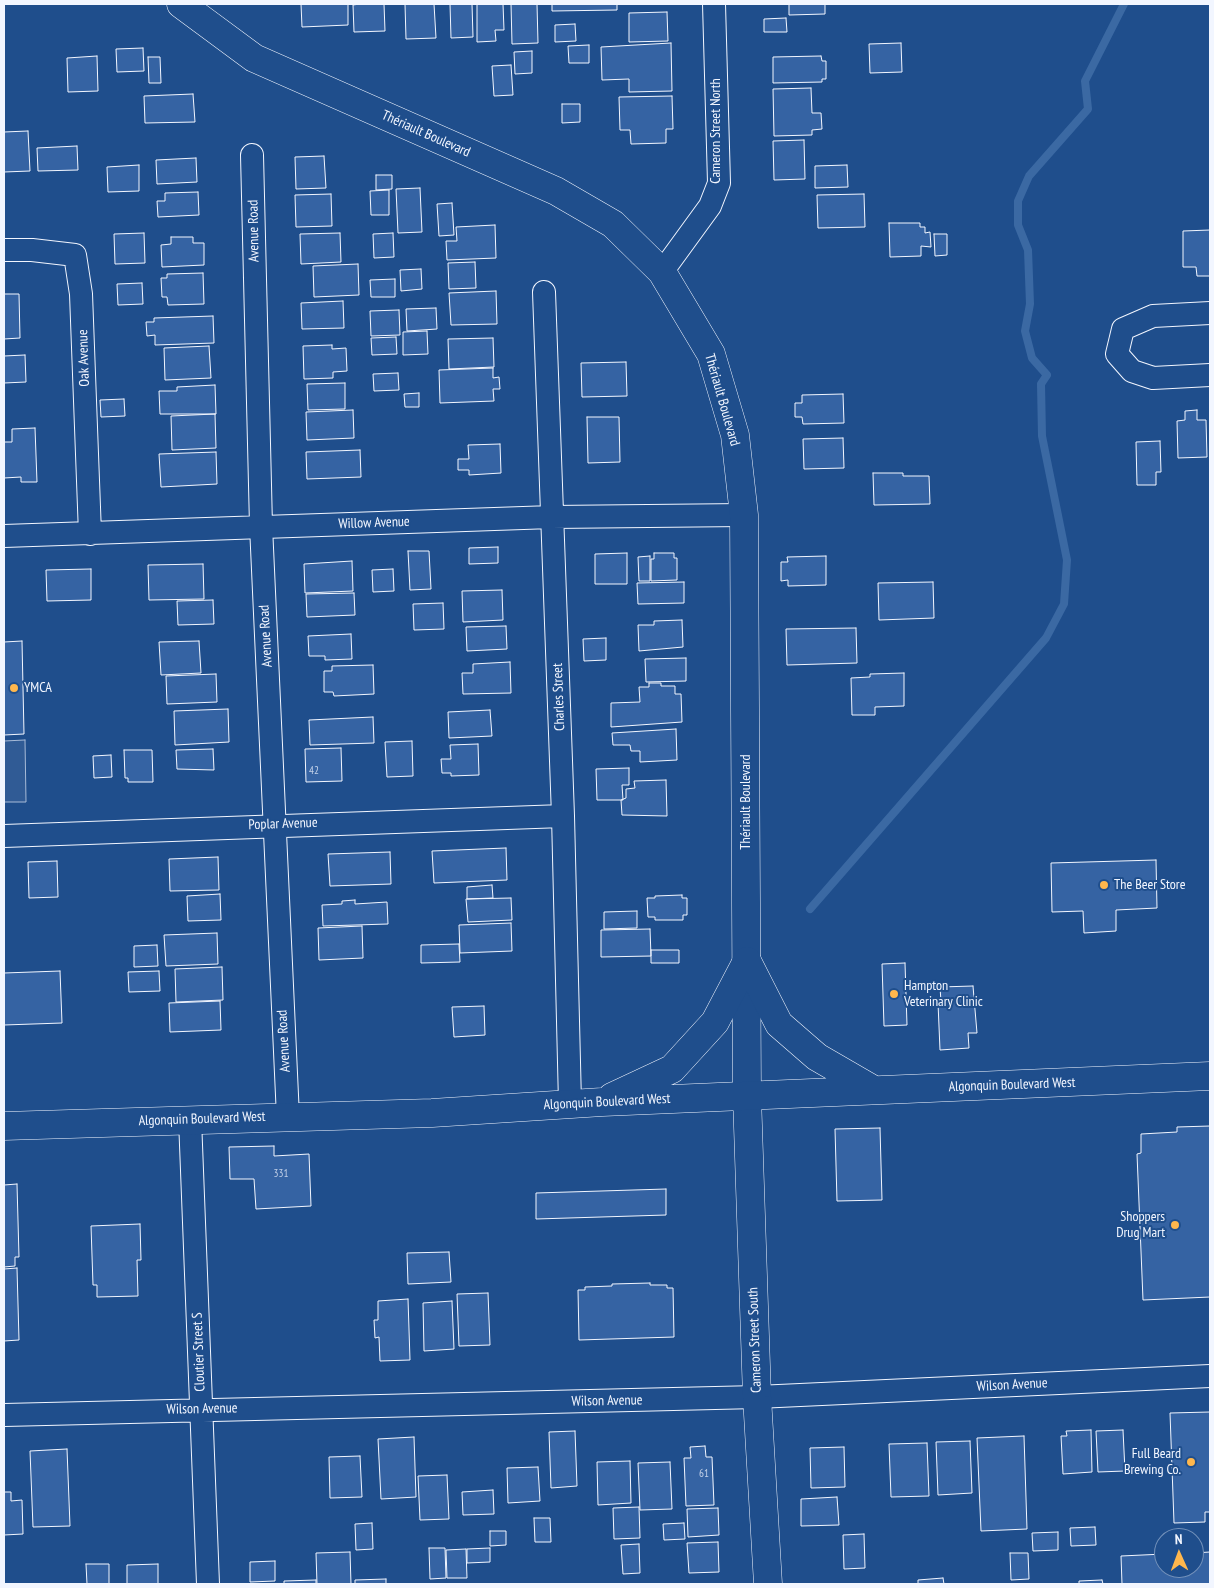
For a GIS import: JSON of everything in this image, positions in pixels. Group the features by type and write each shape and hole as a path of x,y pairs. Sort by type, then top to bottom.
{"main road":[{"name":"Thériault Boulevard","path":"181,4 254,58 556,191 614,224 662,272 711,354 735,435 744,514 747,1096"},
{"path":"747,961 778,1024 817,1057 874,1090"},
{"path":"602,1102 672,1069 715,1022 747,961"},
{"name":"Algonquin Boulevard West","path":"4,1126 432,1113 570,1103 1210,1076"},
{"name":"Cameron Street South","path":"747,1096 757,1397 768,1584"}],"street":[{"name":"Cameron Street North","path":"662,272 710,206 719,182 714,4"},
{"name":"Avenue Road","path":"252,155 261,526 288,1117"},
{"name":"Oak Avenue","path":"4,250 32,250 75,255 81,294 90,534"},
{"name":"Charles Street","path":"544,292 563,816 570,1103"},
{"path":"1210,313 1153,316 1123,329 1117,354 1132,371 1153,378 1210,375"},
{"name":"Willow Avenue","path":"4,536 552,517 744,514"},
{"name":"Poplar Avenue","path":"4,836 274,824 563,816"},
{"name":"Cloutier Street S","path":"190,1119 208,1584"},
{"name":"Wilson Avenue","path":"4,1415 757,1397 1210,1376"}],"shaded area":[{"path":"25,740 26,802 4,802 4,741"}],"building":[{"path":"301,4 348,4 348,25 302,27"},
{"path":"384,4 385,31 354,32 353,5"},
{"path":"405,4 434,4 436,38 406,39"},
{"path":"450,4 472,4 473,37 451,38"},
{"path":"477,4 503,4 504,30 495,30 496,41 477,42"},
{"path":"511,4 537,4 538,43 512,44"},
{"path":"552,4 617,4 617,10 552,11"},
{"path":"789,4 825,4 825,14 789,15"},
{"path":"667,12 668,41 629,42 629,13"},
{"path":"786,18 787,32 764,32 764,19"},
{"path":"575,24 576,41 555,42 555,25"},
{"path":"671,43 672,91 629,92 629,79 602,80 601,47"},
{"path":"901,43 902,72 870,73 869,44"},
{"path":"589,45 589,63 569,63 568,46"},
{"path":"143,48 144,71 117,72 116,49"},
{"path":"532,51 532,73 515,74 514,52"},
{"path":"97,56 98,91 68,92 67,58"},
{"path":"821,56 822,61 826,61 826,79 822,79 822,82 773,83 773,57"},
{"path":"148,57 160,57 161,83 149,83"},
{"path":"511,65 513,95 494,96 492,66"},
{"path":"811,88 812,113 821,113 822,129 812,130 812,135 774,136 773,89"},
{"path":"193,94 195,122 145,123 144,96"},
{"path":"672,96 673,129 666,129 666,143 631,144 630,130 620,130 619,97"},
{"path":"562,104 580,104 580,122 562,123"},
{"path":"28,131 30,171 4,172 4,132"},
{"path":"804,140 805,179 774,180 773,141"},
{"path":"77,146 78,170 38,171 37,148"},
{"path":"324,156 326,188 296,189 295,157"},
{"path":"196,158 197,182 157,184 156,160"},
{"path":"139,165 139,191 108,192 107,167"},
{"path":"847,165 848,187 815,188 815,166"},
{"path":"376,175 392,175 392,189 376,190"},
{"path":"420,188 422,232 398,233 396,189"},
{"path":"389,190 389,215 371,215 370,191"},
{"path":"198,192 199,215 158,217 157,201 165,201 165,193"},
{"path":"331,194 332,226 296,227 295,195"},
{"path":"864,194 865,227 818,228 817,195"},
{"path":"452,203 454,235 439,236 437,204"},
{"path":"889,223 920,223 920,227 925,227 925,233 930,232 931,247 921,246 921,256 890,257"},
{"path":"495,225 496,258 447,260 446,241 457,241 456,227"},
{"path":"1210,230 1210,276 1197,276 1196,267 1183,267 1183,231"},
{"path":"144,233 145,263 115,264 114,234"},
{"path":"340,233 341,262 301,264 300,234"},
{"path":"393,233 394,257 374,258 373,234"},
{"path":"934,234 947,234 947,255 935,256"},
{"path":"171,237 193,237 193,243 204,243 204,265 162,267 161,245 171,244"},
{"path":"475,262 476,288 449,289 448,263"},
{"path":"358,264 359,295 314,297 313,266"},
{"path":"421,269 422,289 401,291 400,270"},
{"path":"203,273 204,304 168,305 167,297 162,297 161,278 167,278 167,274"},
{"path":"395,279 395,297 371,297 370,280"},
{"path":"142,283 143,304 118,305 117,284"},
{"path":"496,291 497,324 451,325 449,293"},
{"path":"4,294 19,294 20,338 4,339"},
{"path":"343,301 344,328 302,329 301,303"},
{"path":"436,308 437,329 407,331 406,309"},
{"path":"399,310 400,335 371,336 370,311"},
{"path":"213,316 214,343 155,345 155,335 147,336 146,322 154,322 154,318"},
{"path":"427,331 428,354 403,355 403,332"},
{"path":"396,337 397,354 372,355 371,338"},
{"path":"493,338 494,367 449,369 448,339"},
{"path":"332,345 332,349 346,348 347,371 333,372 333,378 304,379 303,346"},
{"path":"209,346 211,378 165,380 164,348"},
{"path":"25,355 26,382 4,383 4,356"},
{"path":"626,362 627,396 582,397 581,363"},
{"path":"493,368 493,378 499,377 500,389 493,389 494,401 440,403 439,370"},
{"path":"398,373 399,390 374,391 373,374"},
{"path":"345,383 345,409 308,410 307,384"},
{"path":"215,385 216,414 160,414 159,391 177,391 177,387"},
{"path":"419,393 419,407 405,407 404,394"},
{"path":"843,394 844,423 803,424 802,417 795,417 795,403 802,403 802,395"},
{"path":"124,399 125,416 101,417 100,400"},
{"path":"353,410 354,438 307,440 306,412"},
{"path":"1197,410 1197,420 1206,420 1207,457 1178,458 1177,421 1185,420 1185,411"},
{"path":"215,414 216,448 172,450 171,416"},
{"path":"587,417 619,417 620,462 588,463"},
{"path":"35,428 37,482 21,482 21,477 4,478 4,442 12,442 12,429"},
{"path":"843,438 844,468 804,469 803,439"},
{"path":"1160,441 1161,472 1156,472 1156,485 1137,485 1136,442"},
{"path":"500,444 501,473 469,475 469,470 458,470 458,459 469,459 468,445"},
{"path":"360,450 361,477 307,479 306,452"},
{"path":"216,452 217,484 161,487 159,454"},
{"path":"873,473 903,473 903,476 929,476 930,504 874,505"},
{"path":"498,547 498,563 469,564 469,548"},
{"path":"408,551 429,551 431,589 410,590"},
{"path":"627,553 627,584 595,584 595,554"},
{"path":"654,553 674,553 674,558 677,558 677,580 651,581 651,559 654,559"},
{"path":"650,556 650,581 639,581 638,557"},
{"path":"826,556 826,585 788,586 788,580 781,581 781,562 788,562 787,557"},
{"path":"352,561 353,591 305,593 304,564"},
{"path":"203,564 204,599 149,600 148,565"},
{"path":"91,569 91,600 47,601 46,570"},
{"path":"393,569 394,591 373,592 372,570"},
{"path":"684,582 684,603 638,604 637,583"},
{"path":"933,582 934,618 879,620 878,583"},
{"path":"502,590 503,620 463,622 462,591"},
{"path":"354,593 355,615 307,617 306,594"},
{"path":"213,600 214,624 178,625 177,601"},
{"path":"443,603 444,629 414,630 413,604"},
{"path":"682,620 683,647 639,651 638,625 654,625 654,621"},
{"path":"506,626 507,649 467,651 466,627"},
{"path":"856,628 857,663 787,665 786,629"},
{"path":"351,634 352,659 325,660 325,656 309,656 308,636"},
{"path":"606,638 606,660 584,661 583,639"},
{"name":"YMCA","path":"22,641 24,734 4,735 4,642"},
{"path":"199,641 201,673 161,675 159,642"},
{"path":"686,658 686,681 646,682 645,659"},
{"path":"510,662 511,693 463,694 462,673 473,673 473,664"},
{"path":"373,665 374,694 334,696 333,692 324,692 324,671 332,671 332,666"},
{"path":"904,673 904,706 875,707 875,715 852,715 851,678 870,677 870,674"},
{"path":"216,674 217,702 167,704 166,676"},
{"path":"649,683 661,683 661,686 675,686 675,694 681,694 682,722 611,727 611,703 640,702 639,687 649,687"},
{"path":"228,709 229,742 175,745 174,711"},
{"path":"490,710 492,736 449,738 448,712"},
{"path":"373,717 374,743 310,745 309,720"},
{"path":"676,729 677,760 640,762 640,751 631,751 630,745 613,745 612,733"},
{"path":"412,741 413,776 387,777 385,742"},
{"path":"478,744 479,775 451,776 451,773 442,773 441,759 451,759 450,745"},
{"path":"341,748 342,781 306,782 305,749"},
{"path":"213,749 214,770 177,769 176,750"},
{"path":"124,750 152,750 153,782 128,782 128,778 125,778"},
{"path":"111,755 112,777 94,778 93,756"},
{"path":"629,768 629,785 622,785 623,800 597,800 596,769"},
{"path":"666,780 667,816 622,815 621,800 626,798 626,789 635,788 634,781"},
{"path":"506,848 507,880 434,883 432,851"},
{"path":"390,852 391,884 330,886 328,854"},
{"path":"218,857 219,890 170,891 169,859"},
{"name":"The Beer Store","path":"1156,860 1157,908 1116,910 1116,931 1084,933 1083,911 1052,912 1051,863"},
{"path":"57,861 58,897 29,898 28,862"},
{"path":"492,885 493,898 467,899 467,887"},
{"path":"220,894 221,920 188,921 187,896"},
{"path":"682,895 682,898 687,898 687,915 683,915 683,920 655,920 655,917 648,917 647,898"},
{"path":"511,898 512,920 468,922 466,899"},
{"path":"355,900 355,904 387,902 388,924 323,926 322,905 342,904 342,901"},
{"path":"637,911 637,928 604,929 604,912"},
{"path":"511,923 512,951 460,953 459,925"},
{"path":"362,926 363,958 319,960 318,928"},
{"path":"650,929 651,956 601,957 601,930"},
{"path":"217,933 218,964 166,966 164,935"},
{"path":"459,944 460,962 421,963 421,945"},
{"path":"157,945 158,966 134,967 134,946"},
{"path":"651,950 679,950 679,963 651,963"},
{"name":"Hampton Veterinary Clinic","path":"905,963 907,1025 884,1026 882,964"},
{"path":"222,967 223,1000 176,1002 175,969"},
{"path":"60,971 62,1023 4,1025 4,973"},
{"path":"159,971 160,991 129,992 128,972"},
{"path":"973,986 977,1033 968,1033 969,1048 940,1050 938,1003 941,1002 940,987"},
{"path":"220,1001 221,1030 170,1032 169,1003"},
{"path":"484,1006 485,1035 454,1037 452,1007"},
{"name":"Shoppers Drug Mart","path":"1210,1126 1210,1297 1143,1300 1137,1154 1141,1153 1141,1134 1177,1132 1177,1127"},
{"path":"880,1128 882,1200 837,1201 835,1129"},
{"path":"274,1146 274,1156 309,1154 311,1206 256,1209 254,1179 230,1179 229,1147"},
{"path":"17,1184 19,1257 15,1257 15,1266 4,1267 4,1185"},
{"path":"666,1189 666,1215 536,1219 536,1193"},
{"path":"140,1224 141,1260 137,1260 138,1296 97,1297 97,1285 93,1285 91,1226"},
{"path":"449,1252 451,1282 408,1284 407,1253"},
{"path":"17,1268 19,1340 4,1341 4,1269"},
{"path":"650,1283 650,1285 667,1285 667,1288 673,1288 674,1337 579,1340 578,1290 585,1290 585,1287 612,1286 612,1284"},
{"path":"488,1293 490,1345 459,1346 457,1294"},
{"path":"408,1299 410,1360 380,1361 379,1337 375,1338 374,1320 378,1320 378,1301"},
{"path":"452,1301 454,1349 424,1351 423,1303"},
{"name":"Full Beard Brewing Co.","path":"1210,1412 1210,1512 1205,1512 1205,1522 1174,1523 1170,1413"},
{"path":"1091,1430 1092,1472 1063,1474 1061,1436 1067,1436 1066,1431"},
{"path":"1123,1430 1125,1471 1098,1472 1096,1431"},
{"path":"575,1431 577,1486 551,1488 549,1432"},
{"path":"1024,1436 1027,1529 981,1531 977,1438"},
{"path":"414,1437 416,1497 381,1499 378,1439"},
{"path":"970,1441 972,1493 938,1495 936,1442"},
{"path":"927,1443 929,1496 891,1497 889,1444"},
{"path":"705,1446 706,1457 712,1457 714,1505 686,1506 684,1458 691,1458 690,1447"},
{"path":"844,1447 845,1487 811,1488 810,1448"},
{"path":"67,1449 70,1526 33,1527 30,1451"},
{"path":"360,1456 362,1497 330,1498 329,1457"},
{"path":"630,1461 631,1503 598,1505 597,1462"},
{"path":"670,1462 672,1509 640,1510 638,1463"},
{"path":"538,1467 540,1501 508,1503 507,1468"},
{"path":"447,1475 449,1519 420,1520 418,1476"},
{"path":"493,1490 494,1514 463,1515 462,1492"},
{"path":"4,1492 11,1492 11,1501 22,1500 23,1534 4,1535"},
{"path":"837,1497 839,1525 801,1526 801,1499"},
{"path":"639,1507 640,1538 614,1539 613,1508"},
{"path":"718,1508 719,1535 688,1537 687,1509"},
{"path":"534,1518 550,1518 551,1542 535,1542"},
{"path":"372,1523 373,1549 356,1550 355,1524"},
{"path":"684,1523 685,1539 664,1540 663,1524"},
{"path":"1095,1527 1096,1545 1071,1546 1070,1528"},
{"path":"490,1531 506,1531 506,1545 490,1546"},
{"path":"1058,1532 1058,1550 1033,1551 1032,1533"},
{"path":"864,1534 865,1568 844,1569 843,1535"},
{"path":"718,1542 719,1572 689,1573 687,1543"},
{"path":"639,1544 640,1573 623,1574 621,1545"},
{"path":"429,1548 445,1548 446,1578 430,1579"},
{"path":"490,1548 490,1562 467,1563 467,1549"},
{"path":"466,1549 467,1578 447,1578 446,1550"},
{"path":"350,1552 351,1584 317,1584 316,1553"},
{"path":"1204,1552 1210,1552 1210,1584 1122,1584 1121,1556 1154,1554 1154,1578 1204,1578"},
{"path":"1010,1553 1028,1553 1029,1579 1011,1580"},
{"path":"275,1561 275,1581 250,1582 250,1562"},
{"path":"86,1564 109,1564 109,1584 87,1584"},
{"path":"158,1564 158,1584 127,1584 127,1565"},
{"path":"943,1578 944,1584 918,1584 918,1580"},
{"path":"386,1579 386,1584 355,1584 355,1580"},
{"path":"316,1580 316,1584 284,1584 284,1581"},
{"path":"1102,1580 1103,1584 1079,1584 1079,1581"}],"waterway":[{"path":"810,909 1046,638 1064,604 1067,560 1042,436 1041,384 1047,375 1032,358 1025,331 1030,304 1028,250 1018,225 1018,201 1029,176 1088,109 1085,81 1124,4"}],"place":[{"name":"YMCA","path":"14,688"},
{"name":"The Beer Store","path":"1104,885"},
{"name":"Hampton Veterinary Clinic","path":"894,994"},
{"name":"Shoppers Drug Mart","path":"1175,1225"},
{"name":"Full Beard Brewing Co.","path":"1191,1462"}]}
